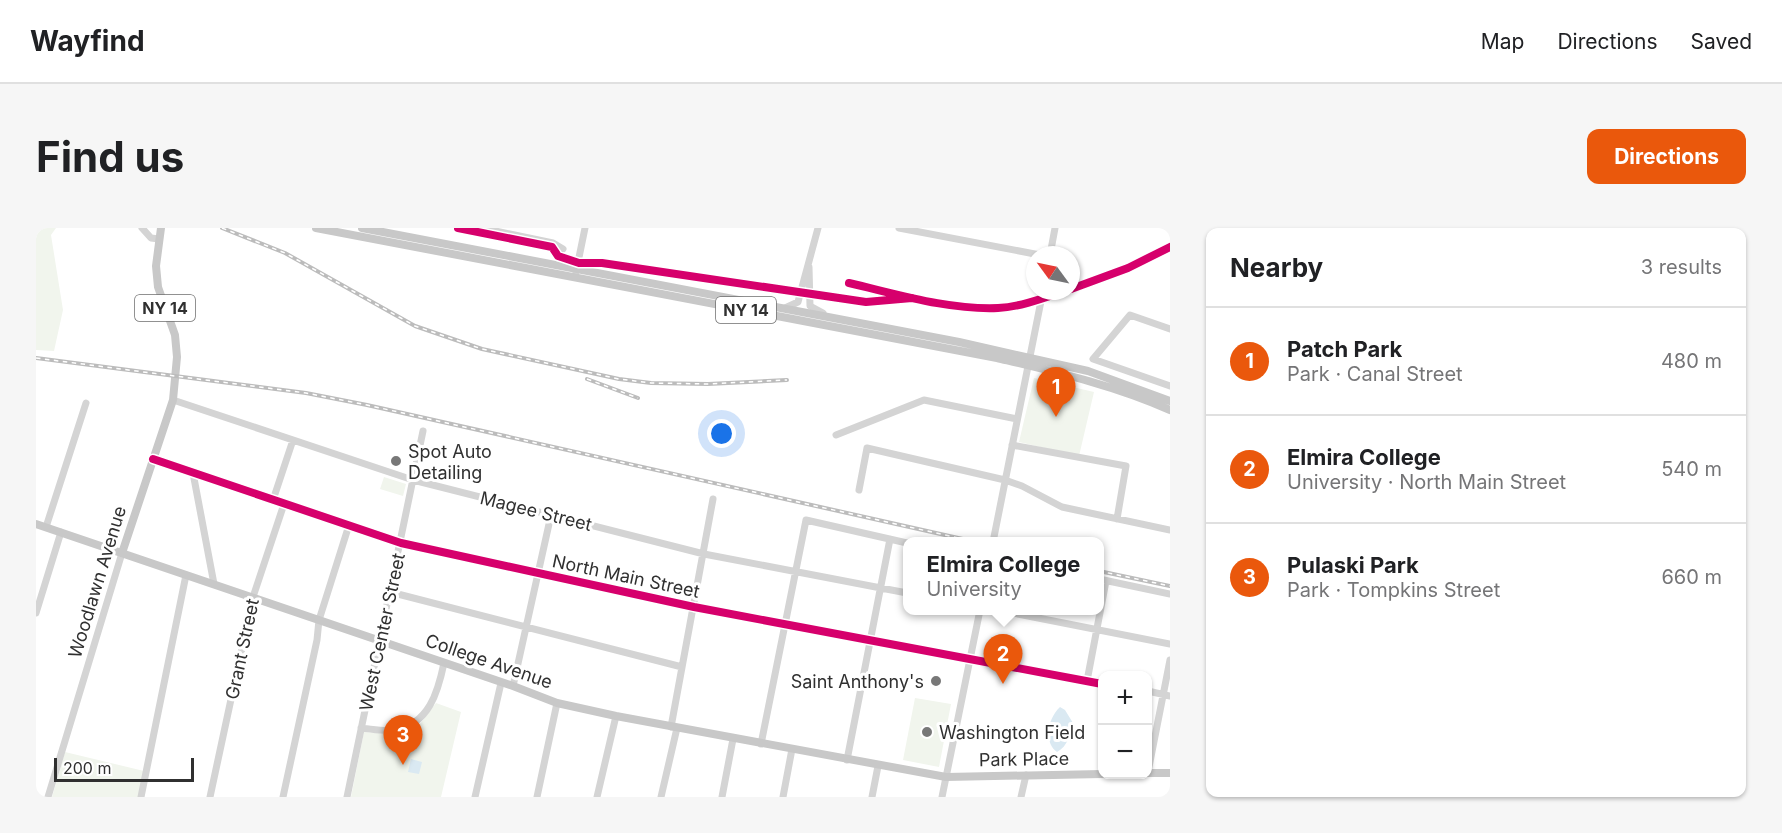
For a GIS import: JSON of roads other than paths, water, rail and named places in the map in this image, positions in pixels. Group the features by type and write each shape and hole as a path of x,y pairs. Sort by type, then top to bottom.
{"main road":[{"name":"NY 14","path":"159,239 161,228"},
{"name":"NY 14","path":"316,228 834,318 1029,361 1094,381 1170,410"},
{"name":"NY 14","path":"362,228 576,273 1089,371 1170,401"},
{"name":"Woodlawn Avenue","path":"122,553 173,400 176,376 175,335 158,287 156,266 159,239"},
{"name":"College Avenue","path":"36,524 557,703 761,744 946,777"},
{"path":"1152,773 1170,773"},
{"name":"Park Place","path":"946,777 1098,774"}],"street":[{"path":"142,228 152,238 159,239"},
{"path":"481,228 553,243 563,249"},
{"path":"576,273 585,228"},
{"path":"782,308 790,307 798,302 818,228"},
{"path":"898,228 939,232 1026,252"},
{"path":"1052,246 1055,228"},
{"path":"809,264 810,306 834,318"},
{"path":"994,537 1041,300"},
{"path":"1170,329 1130,315 1093,359 1170,386"},
{"name":"Magee Street","path":"173,400 413,480 704,554 903,592"},
{"path":"836,435 924,400 1017,419"},
{"path":"46,527 86,403"},
{"name":"West Center Street","path":"347,797 423,432"},
{"path":"273,500 293,440"},
{"path":"1012,445 1126,466 1117,519"},
{"path":"859,490 867,448 1005,480 1022,486 1062,507 1170,530"},
{"name":"North Main Street","path":"153,459 401,543 694,607 1098,683"},
{"path":"193,472 214,585"},
{"path":"661,797 713,499"},
{"name":"Grant Street","path":"210,797 253,597 284,504"},
{"path":"513,686 551,515"},
{"path":"761,744 806,520 903,542"},
{"path":"284,797 317,640 319,620 349,525"},
{"path":"36,613 61,532"},
{"path":"847,760 890,538"},
{"name":"Woodlawn Avenue","path":"48,797 122,553"},
{"path":"141,797 186,575"},
{"path":"1104,580 1170,594"},
{"path":"390,592 682,667"},
{"path":"942,797 979,615"},
{"path":"1022,615 1170,644"},
{"path":"1087,681 1098,615"},
{"path":"1152,756 1166,695 1170,660"},
{"path":"362,728 394,730 421,718 435,700 444,663"},
{"path":"475,797 501,683"},
{"path":"537,797 557,703"},
{"path":"597,797 616,716"},
{"path":"722,797 733,738"},
{"path":"783,797 792,749"},
{"path":"872,797 878,766"},
{"path":"1021,797 1026,775"}],"railway":[{"path":"222,228 285,253 415,326 482,349 619,379 651,383 708,384 787,380"},
{"path":"36,358 306,393 954,537"},
{"path":"587,379 638,398"},
{"path":"1104,572 1170,586"}],"place":[{"name":"Patch Park","path":"1056,417"},
{"name":"Spot Auto Detailing","path":"396,461"},
{"name":"Saint Anthony's","path":"936,681"},
{"name":"Elmira College","path":"1003,684"},
{"name":"Washington Field","path":"927,732"},
{"name":"Pulaski Park","path":"403,765"}]}
